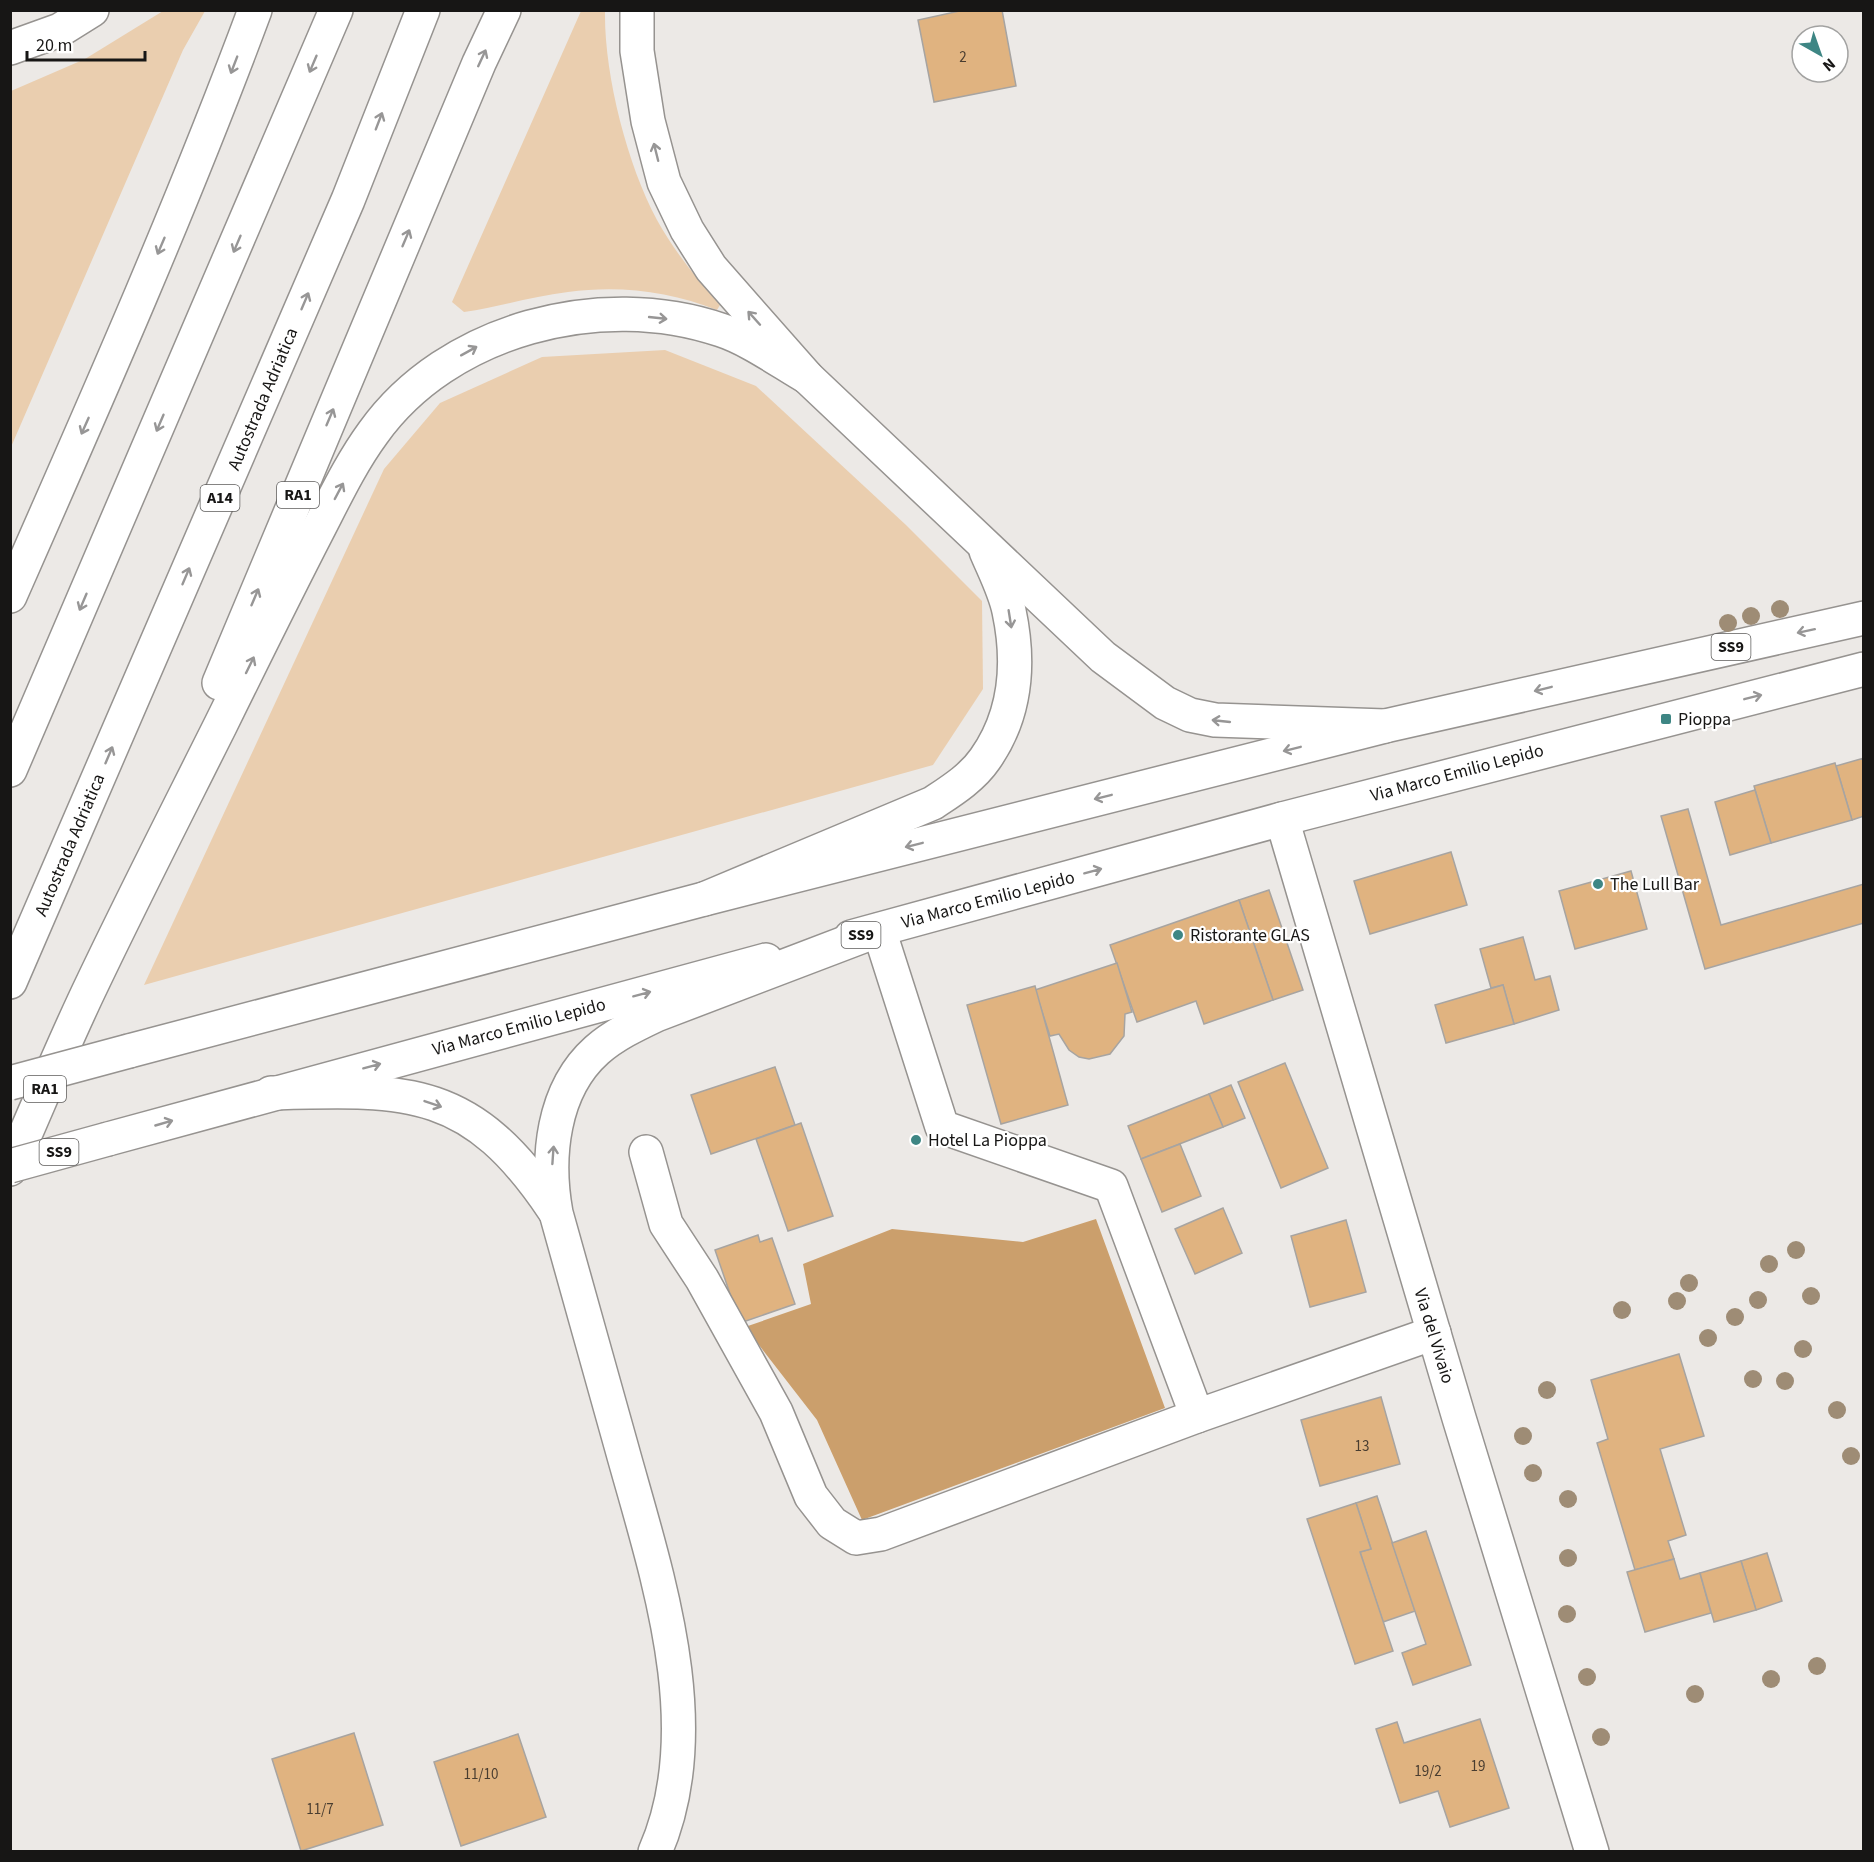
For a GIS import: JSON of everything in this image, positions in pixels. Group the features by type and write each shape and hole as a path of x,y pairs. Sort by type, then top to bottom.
{"main road":[{"path":"10,48 60,30 92,10"},
{"path":"10,596 116,353 223,95 255,10"},
{"path":"10,770 336,10"},
{"name":"Autostrada Adriatica","path":"10,982 348,200 423,10"},
{"name":"RA1","path":"10,1167 94,980 479,63 504,10"},
{"path":"637,10 637,51 648,121 664,182 687,230 711,268 807,377 1103,657 1157,698 1190,715 1244,723 1385,726"},
{"path":"94,980 347,476 374,432 404,396 439,369 482,345 527,329 580,316 629,314 681,320 723,330 807,377"},
{"path":"704,898 933,803 963,782 984,761 1008,718 1015,684 1014,642 1009,609 983,544"},
{"name":"SS9","path":"10,1083 704,898 1385,726 1863,618"},
{"name":"Via Marco Emilio Lepido","path":"10,1167 271,1093 1282,819 1863,669"},
{"name":"Via del Vivaio","path":"1282,819 1434,1333 1592,1851"},
{"path":"655,1851 661,1837 676,1774 677,1713 674,1656 660,1584 556,1213 552,1188 555,1126 567,1090 595,1051 622,1032 656,1015 879,930 942,1127 1111,1186 1197,1416"},
{"path":"271,1093 354,1091 408,1095 460,1113 513,1154 556,1213"},
{"path":"646,1152 666,1224 702,1279 776,1412 812,1496 832,1523 856,1538 881,1534 1197,1416 1434,1333"}],"shaded area":[{"path":"163,11 205,11 183,50 11,447 11,91 85,59"},
{"path":"581,11 605,11 608,62 613,90 636,173 657,220 686,264 720,305 717,310 662,294 606,289 555,294 464,312 452,302"},
{"path":"665,350 756,386 906,525 982,601 983,689 933,765 144,985 384,469 440,403 542,357"},
{"path":"1096,1219 1165,1408 862,1520 817,1420 745,1327 811,1304 803,1264 892,1229 1023,1242"}],"building":[{"path":"964,10 1002,10 1016,86 934,102 918,20"},
{"path":"1864,758 1864,816 1852,820 1836,766"},
{"path":"1835,763 1852,820 1771,843 1754,786"},
{"path":"1755,790 1771,843 1730,855 1715,802"},
{"path":"1688,809 1721,925 1864,884 1864,923 1705,969 1661,816"},
{"path":"1451,852 1467,905 1370,934 1354,881"},
{"path":"1631,871 1647,929 1575,949 1559,891"},
{"path":"1269,890 1303,990 1273,1000 1239,900"},
{"path":"1239,900 1273,1000 1204,1024 1196,1001 1137,1022 1110,945"},
{"path":"1523,937 1535,980 1550,976 1559,1010 1514,1024 1503,985 1491,988 1480,949"},
{"path":"1117,963 1132,1012 1125,1014 1124,1036 1110,1054 1089,1059 1079,1057 1069,1050 1059,1034 1050,1036 1035,990"},
{"path":"1503,985 1514,1024 1446,1043 1435,1005"},
{"path":"1035,986 1068,1105 1001,1124 967,1005"},
{"path":"1285,1063 1328,1168 1281,1188 1238,1082"},
{"path":"775,1067 795,1125 711,1154 691,1095"},
{"path":"1231,1085 1245,1118 1223,1127 1209,1094"},
{"path":"1209,1094 1223,1127 1141,1159 1128,1126"},
{"path":"801,1123 833,1216 788,1231 756,1139"},
{"path":"1180,1144 1201,1196 1162,1212 1141,1159"},
{"path":"1223,1208 1242,1253 1195,1274 1175,1229"},
{"path":"1346,1220 1366,1292 1310,1307 1291,1236"},
{"path":"758,1235 760,1242 772,1238 795,1304 740,1323 715,1250"},
{"path":"1679,1354 1704,1436 1660,1449 1686,1535 1668,1541 1674,1559 1635,1570 1597,1443 1608,1439 1591,1380"},
{"path":"1381,1397 1400,1464 1320,1486 1301,1420"},
{"path":"1377,1496 1415,1611 1383,1622 1360,1552 1371,1549 1356,1503"},
{"path":"1356,1503 1371,1549 1360,1552 1393,1651 1355,1664 1307,1519"},
{"path":"1426,1531 1471,1665 1413,1685 1402,1653 1426,1644 1392,1543"},
{"path":"1767,1553 1782,1601 1756,1610 1741,1561"},
{"path":"1674,1559 1680,1579 1700,1573 1711,1613 1645,1632 1627,1572"},
{"path":"1741,1561 1756,1610 1714,1622 1700,1573"},
{"path":"1480,1719 1509,1808 1450,1827 1438,1791 1400,1803 1376,1729 1397,1722 1404,1743"},
{"path":"354,1733 383,1825 301,1851 272,1759"},
{"path":"518,1734 546,1817 461,1846 434,1762"}],"place":[{"name":"Pioppa","path":"1666,719"},
{"name":"The Lull Bar","path":"1598,884"},
{"name":"Ristorante GLAS","path":"1178,935"},
{"name":"Hotel La Pioppa","path":"916,1140"}]}
